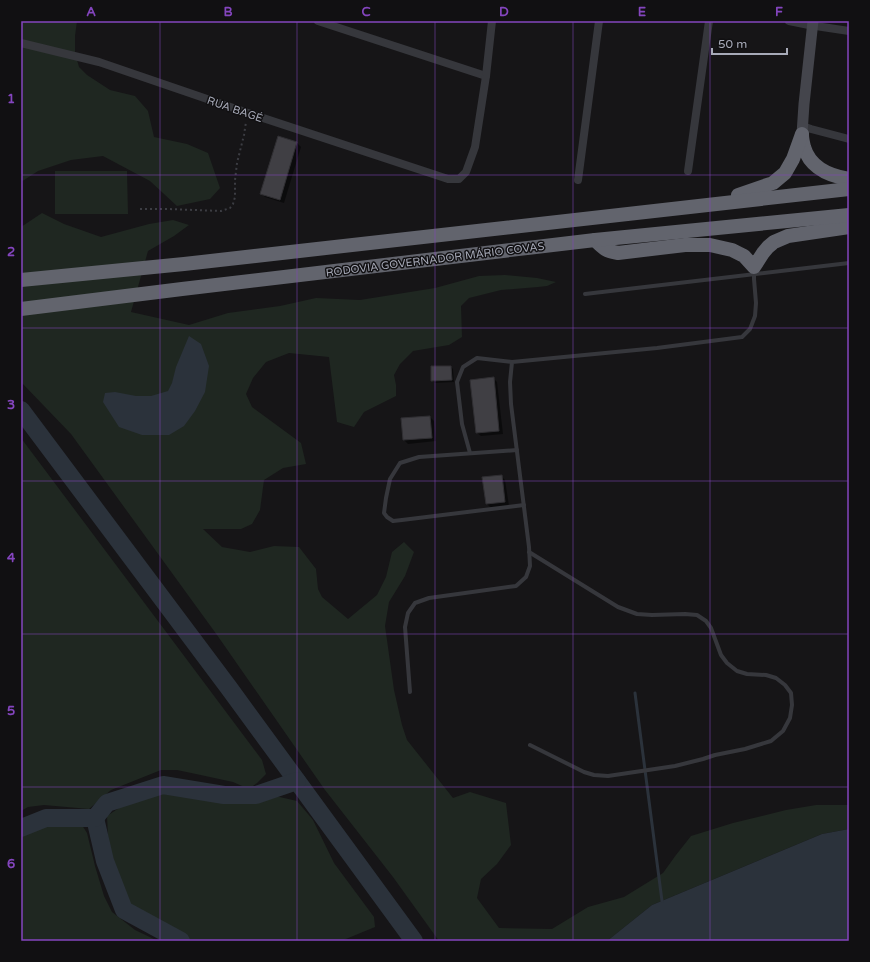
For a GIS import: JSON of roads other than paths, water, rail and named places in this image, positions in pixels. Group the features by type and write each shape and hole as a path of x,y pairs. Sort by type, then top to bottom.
{"highway":[{"path":"802,130 802,138 806,152 812,162 820,170 832,176 849,180"},
{"path":"714,203 773,183 785,173 793,159 802,130"},
{"name":"RODOVIA GOVERNADOR MÁRIO COVAS","path":"21,280 184,264 714,203 849,189"},
{"name":"RODOVIA GOVERNADOR MÁRIO COVAS","path":"21,309 595,240 849,215"},
{"path":"595,240 604,249 618,253 685,245 710,245 732,250 744,256 754,271 763,253 774,242 788,236 849,227"}],"main road":[{"path":"802,130 812,23"}],"street":[{"path":"318,21 486,76 492,21"},
{"path":"578,180 599,21"},
{"path":"688,171 709,21"},
{"path":"789,21 812,23 849,31"},
{"name":"RUA BAGÉ","path":"21,43 99,62 448,179 459,179 466,172 470,164 475,147 486,76"},
{"path":"802,130 811,129 849,139"}],"lane":[{"path":"585,294 754,271 849,263"},
{"path":"470,453 462,424 457,382 463,367 477,358 512,362 657,348 742,336 750,329 755,316 756,303 754,271"},
{"path":"410,692 405,627 408,613 415,603 429,598 516,586 526,577 530,566 524,504 511,404 510,382 512,362"},
{"path":"517,450 419,457 400,463 390,479 384,513 392,521 524,504"},
{"path":"529,552 618,606 637,614 697,615 706,621 711,628 721,655 727,663 737,671 747,674 766,674 776,678 791,692 792,705 790,718 783,731 771,741 675,766 608,776 594,775 584,772 530,745"}],"waterway":[{"path":"21,410 229,688 414,941"},
{"path":"635,693 662,901"},
{"path":"21,828 46,818 95,818 107,803 163,785 224,795 256,795 297,781"},
{"path":"95,818 105,861 124,910 181,941"}]}
